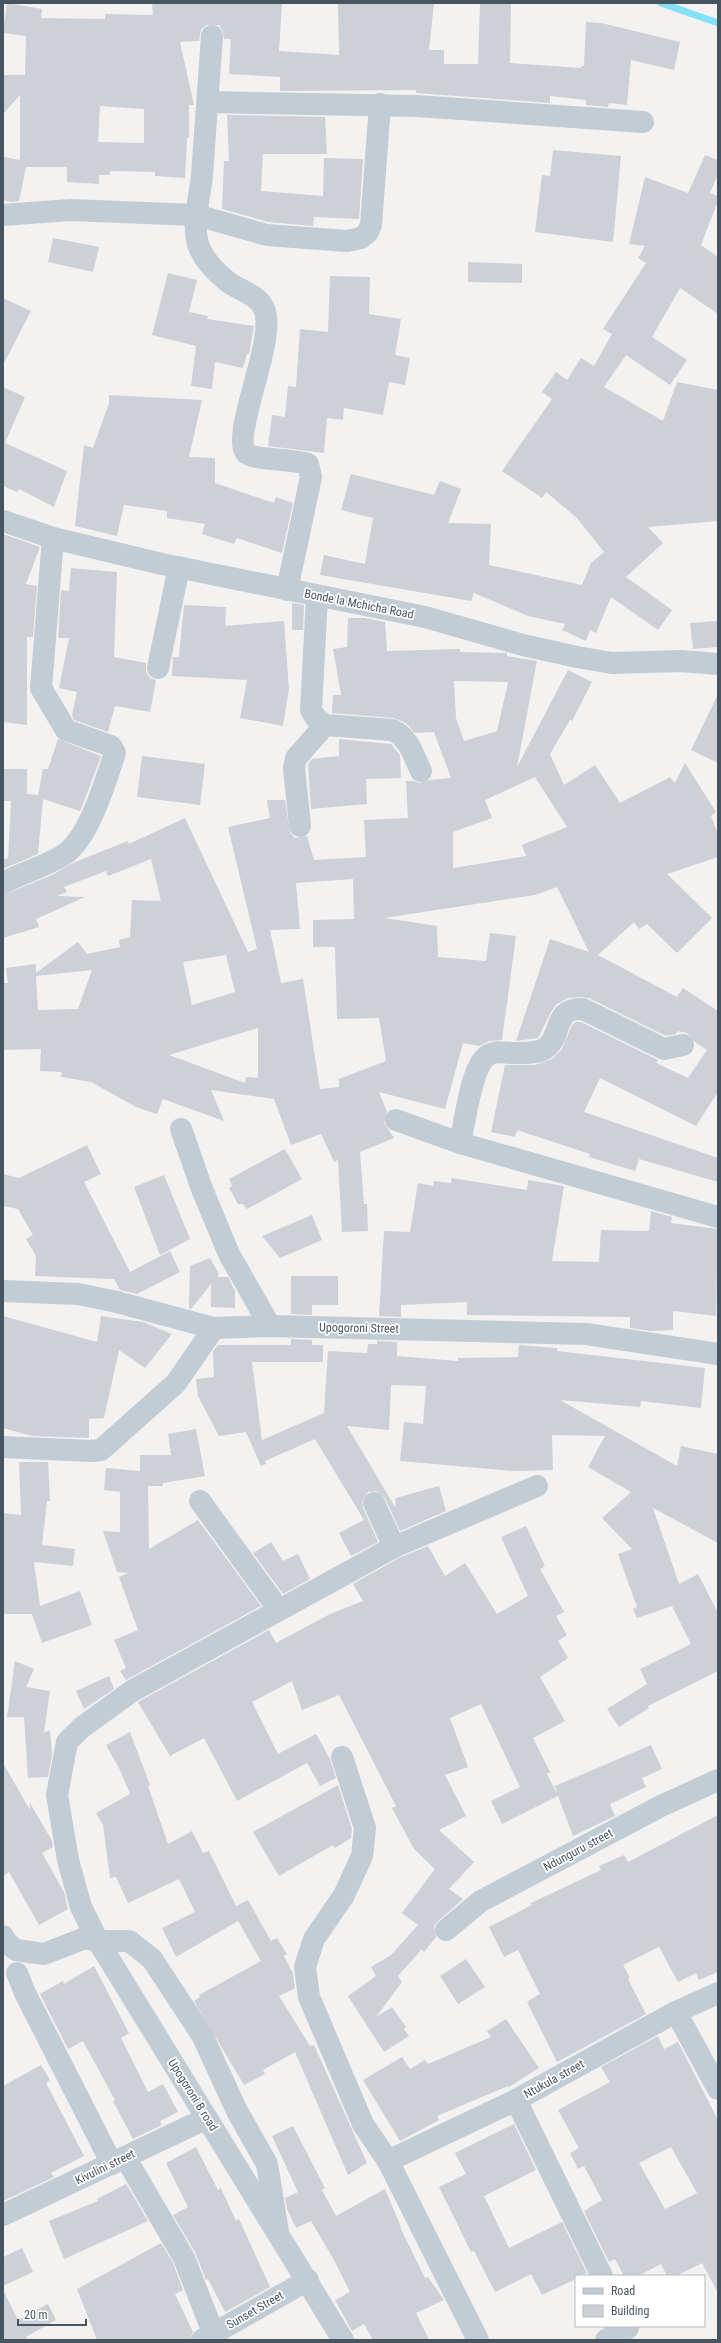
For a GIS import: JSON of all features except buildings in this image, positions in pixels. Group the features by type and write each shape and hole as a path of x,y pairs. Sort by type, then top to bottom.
{"street":[{"path":"212,36 208,102 196,215 199,247 206,261 228,282 257,298 265,310 268,324 265,346 244,430 243,446 247,453 255,457 297,460 308,464 311,478 287,590"},
{"path":"208,102 380,104 643,122"},
{"path":"3,215 70,210 196,215 267,235 339,241 360,238 368,232 371,224 380,104"},
{"name":"Bonde la Mchicha Road","path":"3,521 53,538 287,590 425,617 523,645 612,663 681,661 718,664"},
{"path":"3,883 63,855 75,844 89,819 115,753 111,746 66,730 41,688 53,538"},
{"path":"158,668 179,567"},
{"path":"317,596 310,710 316,718 325,725 392,730 398,732 405,737 421,771"},
{"path":"300,826 294,768 296,758 325,725"},
{"path":"460,1143 478,1066 487,1056 497,1052 542,1051 548,1046 560,1021 567,1012 574,1009 583,1009 664,1049 683,1046"},
{"path":"396,1120 460,1143 718,1216"},
{"path":"181,1129 202,1189 229,1254 270,1326"},
{"name":"Upogoroni Street","path":"3,1291 78,1294 117,1302 214,1328 270,1326 586,1334 718,1354"},
{"path":"3,1447 91,1451 101,1450 176,1383 214,1328"},
{"name":"Upogoroni B road","path":"343,2340 308,2280 98,1941 81,1907 68,1860 57,1795 68,1742 81,1728 132,1691 210,1650 394,1547 537,1486"},
{"path":"200,1501 279,1610"},
{"path":"374,1503 394,1547"},
{"path":"342,1757 365,1828 362,1856 344,1895 314,1939 304,1967 309,1997 363,2124 388,2161 478,2340"},
{"name":"Ndunguru street","path":"446,1930 481,1901 661,1806 718,1780"},
{"path":"3,1936 7,1944 16,1950 44,1954"},
{"path":"211,2338 184,2258 119,2161 25,1994 10,1977 44,1954 85,1938 98,1941 130,1941 152,1958 202,2035 237,2111 267,2164 278,2232"},
{"name":"Ntukula street","path":"388,2161 516,2100 676,2012 718,1993"},
{"path":"676,2012 718,2089"},
{"path":"516,2100 602,2275"},
{"name":"Kivulini street","path":"3,2215 207,2118"},
{"name":"Sunset Street","path":"211,2338 308,2280"},
{"path":"606,2340 629,2331"}],"waterway":[{"path":"661,3 718,23"}]}
